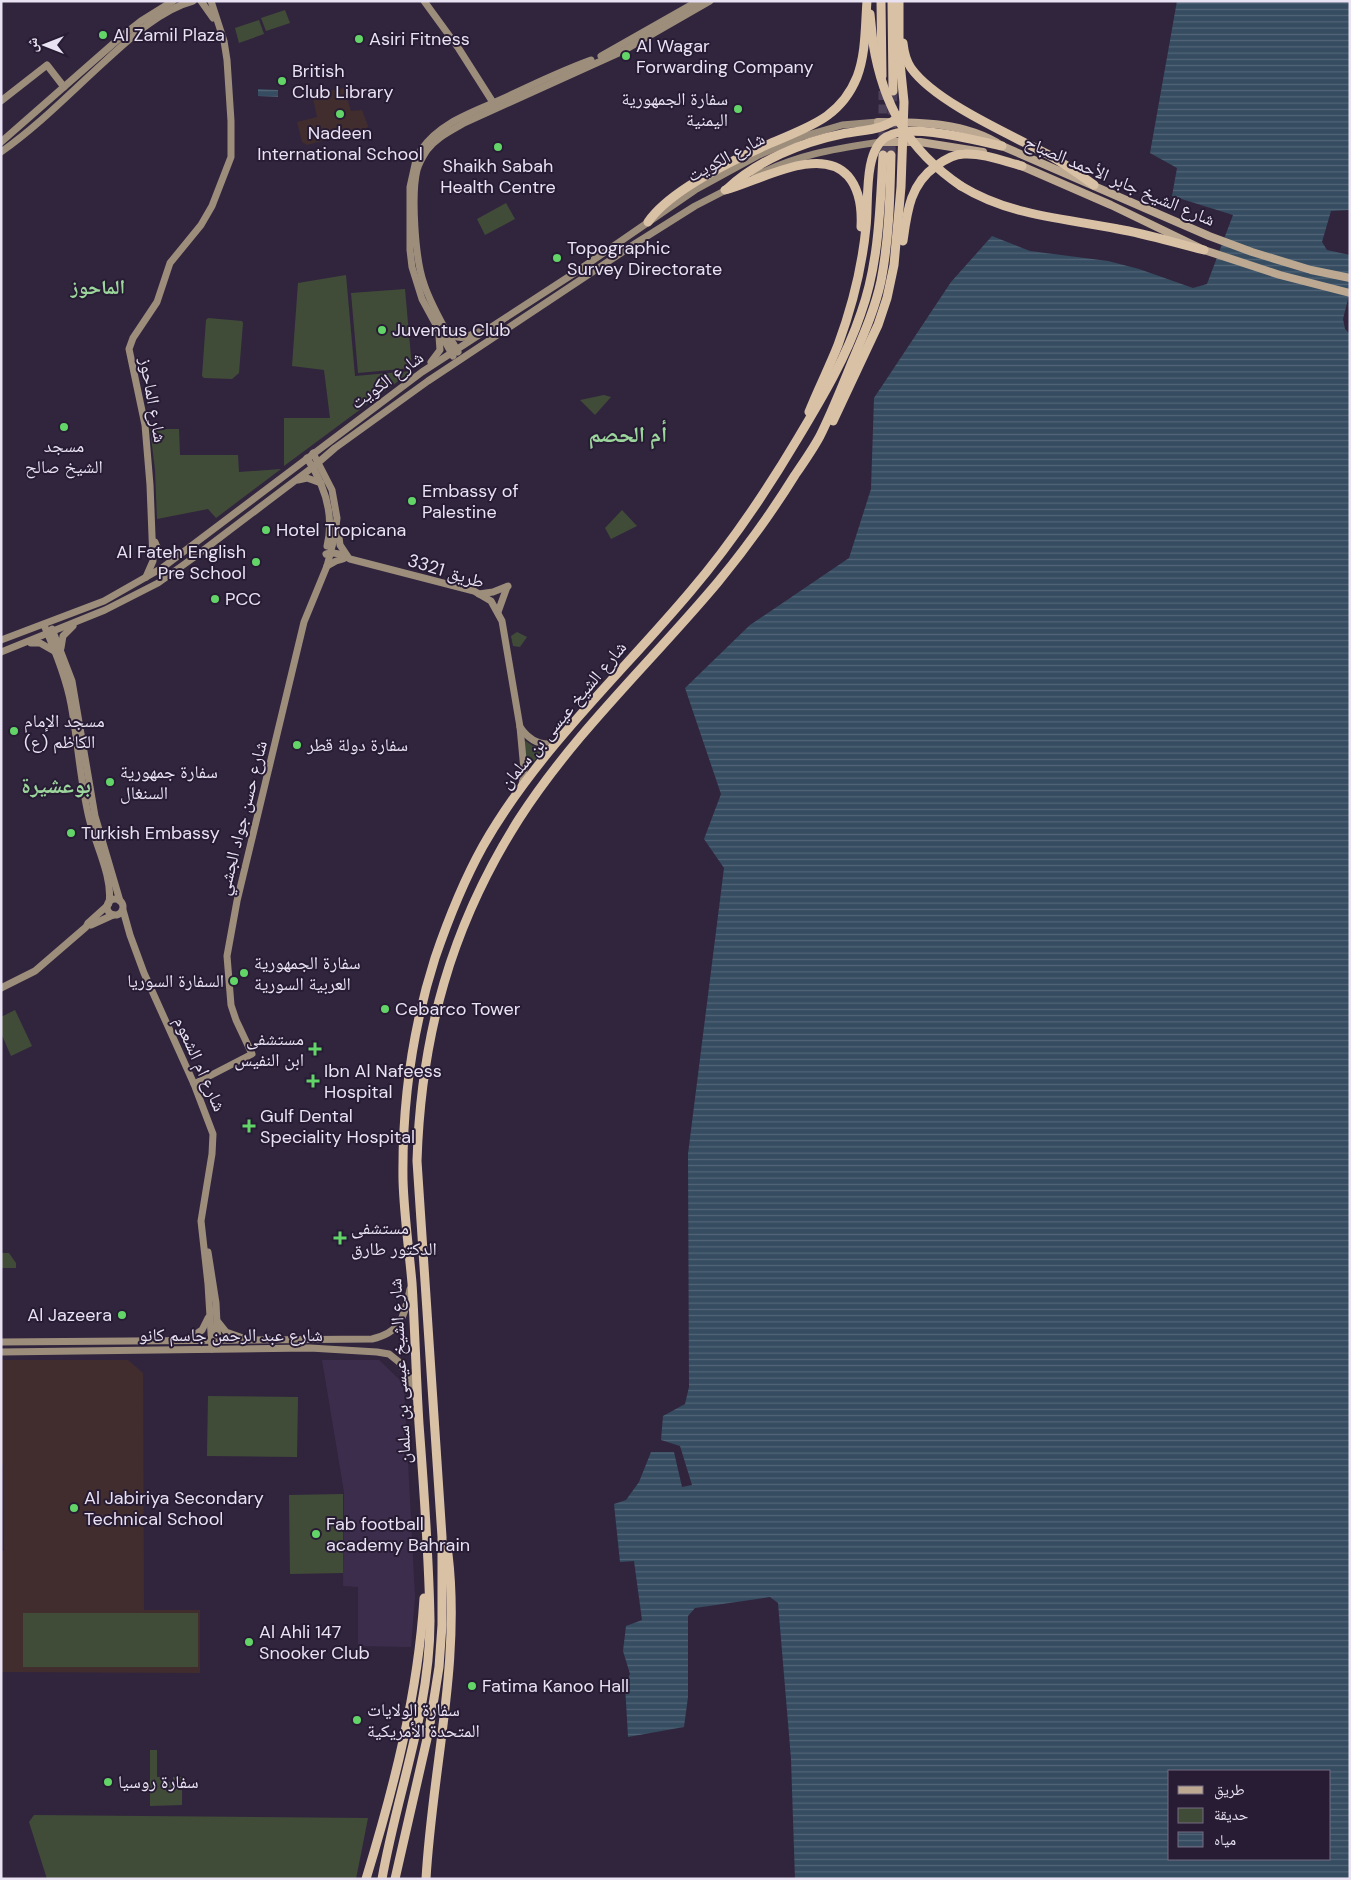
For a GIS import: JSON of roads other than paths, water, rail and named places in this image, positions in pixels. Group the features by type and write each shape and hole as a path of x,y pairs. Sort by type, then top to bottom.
{"highway":[{"path":"648,222 656,211 701,179 756,150 802,131 830,115 850,90 861,66 868,1"},
{"path":"868,1 873,43 882,84 906,132 923,156 948,177 976,195 1008,208 1120,229 1204,250"},
{"path":"881,1 883,91"},
{"path":"892,1 893,91"},
{"path":"802,431 838,344 854,294 865,242 871,162 874,150 894,124 904,102 899,54 899,1"},
{"path":"899,19 906,59 923,81 952,102 1067,165 1094,185"},
{"path":"890,285 898,230 902,141 894,124"},
{"path":"725,190 741,176 810,142 894,124 1002,146"},
{"path":"820,436 830,426 878,325 902,248 908,207 916,187 930,170 946,159 964,154 991,157 1022,166"},
{"name":"شارع الشيخ عيسى بن سلمان","path":"382,1879 421,1710 430,1627 429,1574 412,1281 404,1193 404,1144 407,1097 416,1028 433,965 456,902 484,844 519,792 556,744 710,568 750,514 829,387 862,312 874,261 887,155 888,221 880,283 869,321 820,436 748,544 718,582 575,743 534,797 495,860 452,954 430,1035 421,1099 417,1161 442,1537 442,1626 438,1675 429,1730 394,1879"},
{"path":"725,190 743,186 759,178 793,167 806,165 825,164 839,168 844,172 853,183 857,192 861,211 859,254 854,294"},
{"path":"426,1878 450,1659 452,1611 450,1572 447,1547 442,1537"},
{"path":"367,1879 397,1767 415,1681 422,1637 425,1592 429,1574"}],"main road":[{"name":"شارع الشيخ جابر الأحمد الصباح","path":"880,142 902,141 965,148 997,156 1111,205 1204,250 1280,275 1350,293"},
{"name":"شارع الشيخ جابر الأحمد الصباح","path":"1002,146 1209,236 1282,262 1350,278"}],"street":[{"path":"1,142 122,36 141,21 173,1"},
{"path":"1,152 34,126 140,30 180,6 193,1"},
{"path":"201,1 220,28"},
{"name":"شارع الماحوز","path":"145,578 152,566 153,537 145,425 129,349 138,330 153,310 167,270 178,252 198,229 212,206 231,157 232,135 226,50 211,1"},
{"path":"424,1 450,34 494,106"},
{"path":"494,106 596,58 698,1"},
{"path":"459,360 440,325 422,299 412,267 410,250 410,187 412,169 419,153 437,133 461,117 494,106 623,50 710,1"},
{"path":"1,101 47,65 64,86"},
{"name":"شارع الكويت","path":"1,640 104,601 145,578 184,551 422,372 695,190 726,172 774,148 829,128 853,124 894,124"},
{"name":"شارع الكويت","path":"1,652 76,622 158,583 316,465 335,448 459,360 695,206 776,165 803,156 880,142"},
{"path":"440,325 459,338 488,329"},
{"path":"422,372 440,350 440,325"},
{"path":"324,472 326,462 335,448"},
{"name":"شارع حسن جواد الجشي","path":"310,456 324,472 332,490 337,518 317,590"},
{"name":"شارع حسن جواد الجشي","path":"194,1084 252,1054 231,1005 227,966 228,942 304,622 327,566 330,524 328,506 316,465"},
{"path":"293,482 307,478 321,484"},
{"path":"327,566 336,561 346,559 340,545 337,518"},
{"path":"153,537 157,548 162,553 170,555 184,551"},
{"name":"طريق 3321","path":"327,554 479,594 491,601 498,612 503,626 520,727 524,770 519,792"},
{"path":"479,594 493,592 508,586 498,612"},
{"path":"57,651 62,636 76,622"},
{"path":"47,624 64,674 71,704 83,788 95,842 110,888 108,910 113,915"},
{"path":"1,988 35,971 86,927 118,914 123,910 95,816 75,692 69,671 57,651 40,643 23,643"},
{"path":"520,727 527,737 534,742 545,745 556,744"},
{"path":"86,927 109,904 115,900 120,901"},
{"name":"شارع ام الشعوم","path":"123,910 130,935 168,1028 194,1084 213,1138 201,1234 215,1349"},
{"name":"شارع ام الشعوم","path":"113,915 130,935"},
{"name":"شارع ام الشعوم","path":"204,1210 217,1321 214,1341"},
{"name":"شارع عبد الرحمن جاسم كانو","path":"1,1342 362,1340 381,1337 395,1329 404,1316 412,1281"},
{"path":"183,1341 193,1337 202,1330 210,1310"},
{"path":"217,1321 223,1330 230,1334 256,1340"},
{"name":"شارع عبد الرحمن جاسم كانو","path":"1,1352 310,1348 384,1352 400,1362 408,1374 419,1416"}],"water":[{"path":"1177,1 1350,1 1350,210 1331,211 1322,242 1327,250 1350,255 1350,291 1343,319 1345,329 1350,334 1350,1879 795,1879 791,1759 778,1603 770,1597 695,1608 688,1616 688,1697 684,1727 628,1737 625,1685 630,1674 623,1651 626,1626 642,1620 634,1561 620,1562 614,1504 626,1500 639,1482 651,1452 674,1452 682,1487 692,1485 680,1446 661,1440 663,1416 685,1404 689,1387 688,1154 724,868 704,839 721,794 685,688 750,625 849,558 871,489 874,398 951,282 992,236 1030,251 1108,261 1139,269 1193,288 1207,284 1233,215 1172,196 1177,168 1150,153"},
{"path":"258,89 278,90 278,97 258,96"}],"tunnel":[{"path":"883,91 883,155"},
{"path":"891,155 893,91"}],"place":[{"name":"Al Zamil Plaza","path":"103,35"},
{"name":"Asiri Fitness","path":"359,39"},
{"name":"Al Wagar Forwarding Company","path":"626,56"},
{"name":"British Club Library","path":"282,81"},
{"name":"سفارة الجمهورية اليمنية","path":"738,109"},
{"name":"Nadeen International School","path":"340,114"},
{"name":"Shaikh Sabah Health Centre","path":"498,147"},
{"name":"Topographic Survey Directorate","path":"557,258"},
{"name":"Juventus Club","path":"382,330"},
{"name":"مسجد الشيخ صالح","path":"64,427"},
{"name":"Embassy of Palestine","path":"412,501"},
{"name":"Hotel Tropicana","path":"266,530"},
{"name":"Al Fateh English Pre School","path":"256,562"},
{"name":"PCC","path":"215,599"},
{"name":"مسجد الإمام الكاظم (ع)","path":"14,731"},
{"name":"سفارة دولة قطر","path":"297,745"},
{"name":"سفارة جمهورية السنغال","path":"110,782"},
{"name":"Turkish Embassy","path":"71,833"},
{"name":"سفارة الجمهورية العربية السورية","path":"244,973"},
{"name":"السفارة السوريا","path":"234,981"},
{"name":"Cebarco Tower","path":"385,1009"},
{"name":"مستشفى ابن النفيس","path":"315,1049"},
{"name":"Ibn Al Nafeess Hospital","path":"313,1081"},
{"name":"Gulf Dental Speciality Hospital","path":"249,1126"},
{"name":"مستشفى الدكتور طارق","path":"340,1238"},
{"name":"Al Jazeera","path":"122,1315"},
{"name":"Al Jabiriya Secondary Technical School","path":"74,1508"},
{"name":"Fab football academy Bahrain","path":"316,1534"},
{"name":"Al Ahli 147 Snooker Club","path":"249,1642"},
{"name":"Fatima Kanoo Hall","path":"472,1686"},
{"name":"سفارة الولايات المتحدة الأمريكية","path":"357,1720"},
{"name":"سفارة روسيا","path":"108,1782"}],"district":[{"name":"الماحوز","path":"98,287"},
{"name":"أم الحصم","path":"628,434"},
{"name":"بوعشيرة","path":"56,785"}]}
